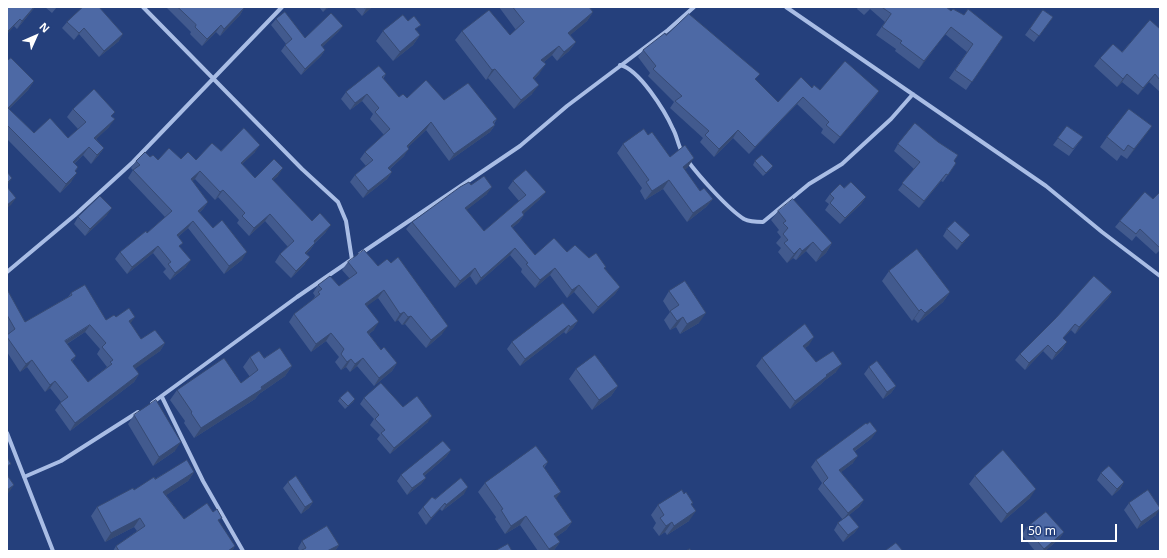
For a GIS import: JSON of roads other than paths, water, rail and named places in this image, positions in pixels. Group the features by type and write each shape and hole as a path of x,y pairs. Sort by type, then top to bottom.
{"street":[{"path":"143,7 302,169 338,202 346,221 352,260"},
{"path":"7,272 75,216 133,162 212,78 282,7"},
{"path":"148,406 297,297 503,158 668,30 694,7"},
{"path":"786,7 1046,186 1102,232 1160,276"},
{"path":"620,66 627,67 636,73 652,95 673,128 684,156 696,172 732,209 745,219 755,222 763,222 809,184 842,164 891,119 913,94"},
{"path":"162,397 203,481 243,551"},
{"path":"24,477 61,461 141,410"},
{"path":"7,433 53,551"}]}
